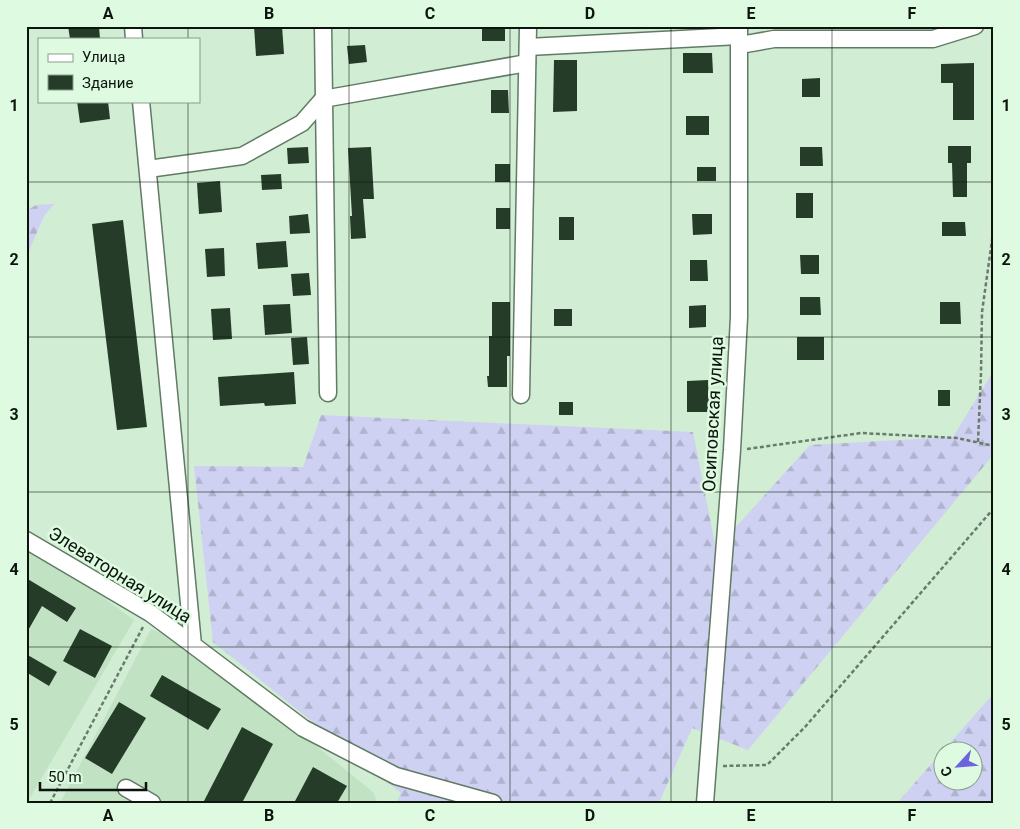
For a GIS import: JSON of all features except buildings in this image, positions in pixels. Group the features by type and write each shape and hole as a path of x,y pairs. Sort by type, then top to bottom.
{"street":[{"path":"323,26 328,393"},
{"path":"521,395 528,26"},
{"path":"528,46 739,36 774,39 933,39 975,26"},
{"name":"Осиповская улица","path":"705,803 732,450 739,317 739,36"},
{"path":"148,169 242,156 302,123 323,99 528,63"},
{"path":"141,102 193,644"},
{"name":"Элеваторная улица","path":"26,540 150,613 303,728 396,776 493,803"},
{"path":"126,788 152,803"}],"path":[{"path":"978,442 982,312 994,226"},
{"path":"732,450 861,433 957,438 994,446"},
{"path":"707,767 767,766 805,727 994,508"},
{"path":"50,803 150,613"}],"shaded area":[{"path":"26,541 134,620 27,803 26,803"},
{"path":"151,629 193,645 374,793 377,803 60,803"}],"green space":[{"path":"54,204 44,216 26,258 26,211 36,205"},
{"path":"994,370 994,454 748,750 692,728 659,803 396,803 401,793 213,642 194,466 303,467 321,415 693,432 716,549 810,445 953,437"},
{"path":"994,693 994,803 897,803 932,763 932,792 982,792 982,742 951,742"}]}
